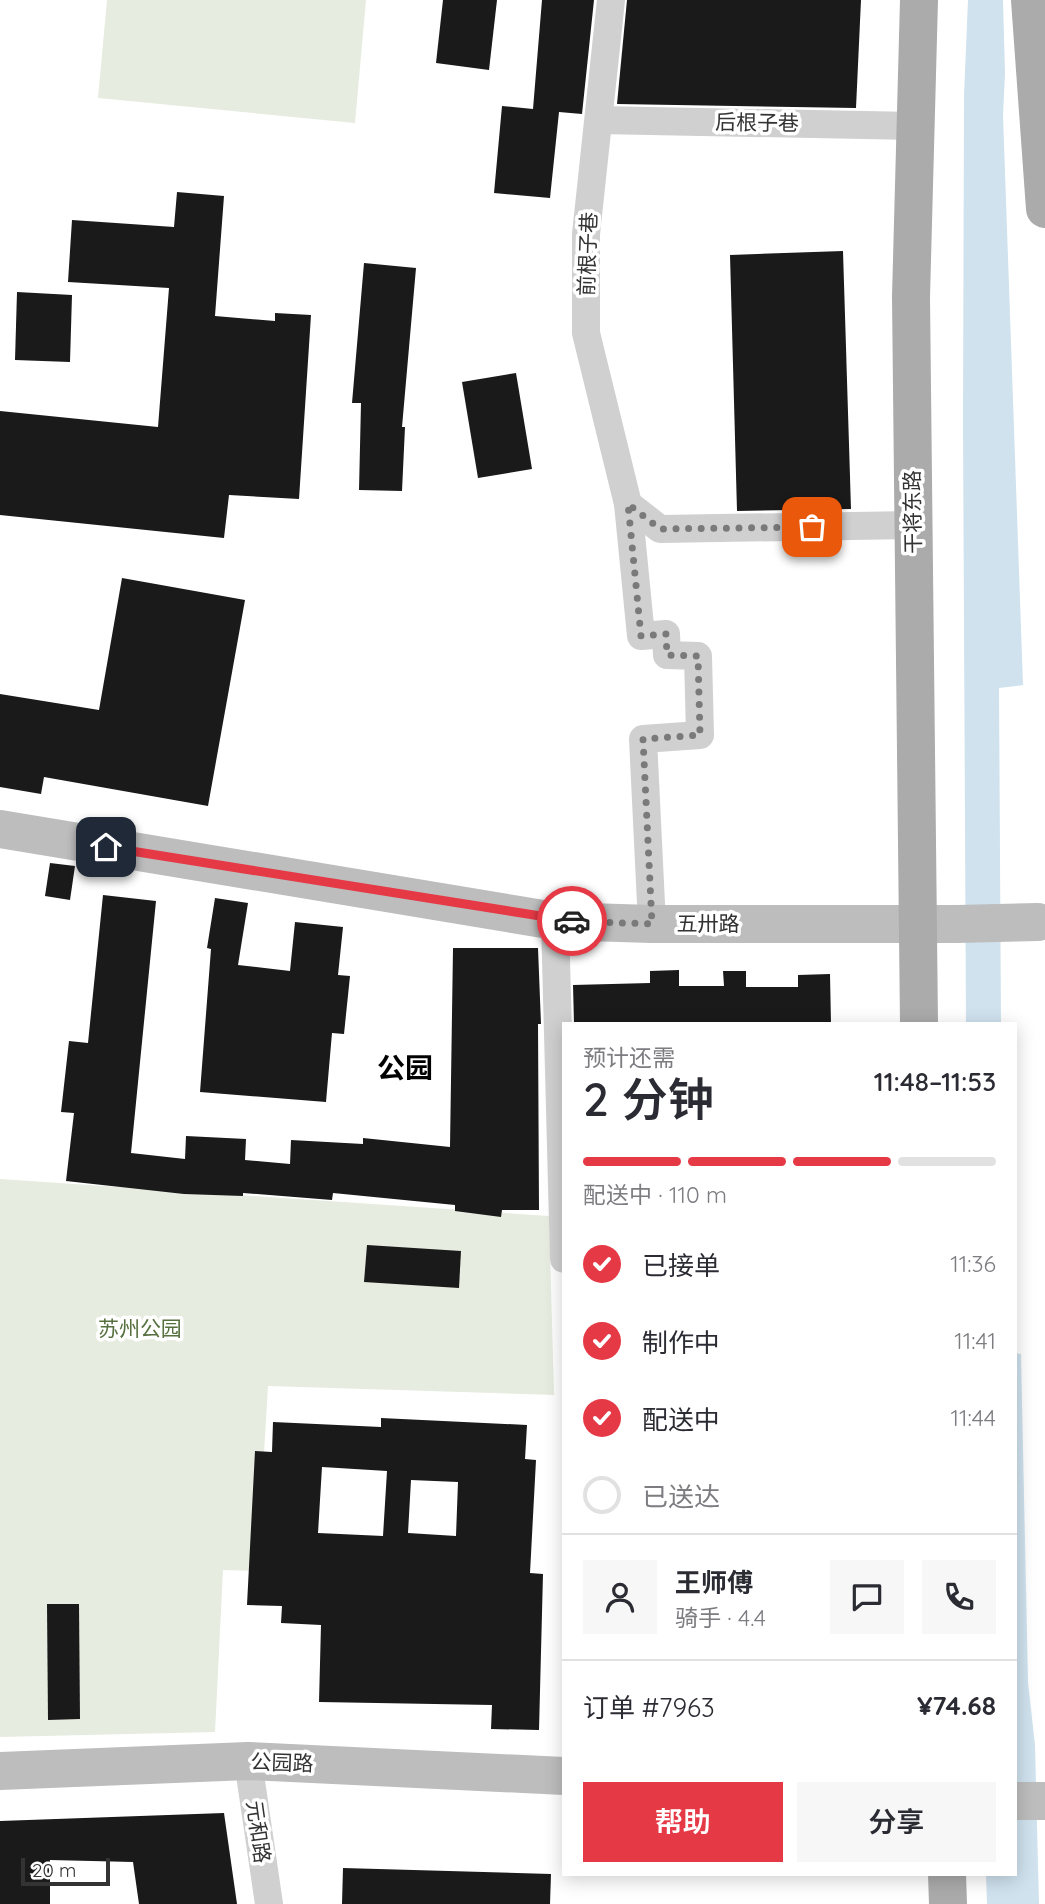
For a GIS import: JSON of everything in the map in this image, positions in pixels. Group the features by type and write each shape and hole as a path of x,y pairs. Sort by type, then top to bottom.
{"main road":[{"name":"干将东路","path":"907,0 918,18 911,297 919,1022"},
{"path":"1030,0 1042,66 1045,209"},
{"path":"947,1876 948,1904"}],"street":[{"name":"前根子巷","path":"611,0 586,234 586,333 628,504 641,636 666,634 667,655 698,656 700,735 643,739 652,924"},
{"name":"后根子巷","path":"598,120 915,126"},
{"path":"628,504 660,529 913,525"},
{"name":"五卅路","path":"0,829 555,920 652,924 919,925 1041,921"},
{"path":"555,920 562,1184"},
{"name":"公园路","path":"0,1772 248,1760 562,1776"},
{"name":"元和路","path":"248,1760 268,1904"},
{"path":"1017,1801 1045,1801"}],"green space":[{"path":"107,0 366,0 355,123 98,98"},
{"name":"苏州公园","path":"0,1179 549,1216 554,1395 268,1386 257,1571 223,1570 215,1732 0,1737"}],"water":[{"path":"968,0 1003,0 1003,115 1023,685 999,688 1001,1022 966,1022 964,96"},
{"path":"1017,1353 1021,1354 1028,1682 1035,1745 1039,1904 987,1904 986,1876 1017,1876"}],"building":[{"path":"443,0 497,0 489,70 436,63"},
{"path":"542,0 594,0 582,114 559,112 550,198 494,193 502,106 533,109"},
{"path":"627,0 861,0 856,108 617,104"},
{"path":"177,192 224,196 215,316 275,321 275,313 311,315 299,499 229,495 224,538 0,515 0,411 158,427 169,288 68,282 72,220 174,227"},
{"path":"843,251 851,509 737,511 730,255"},
{"path":"364,263 416,268 402,427 405,427 402,491 359,490 361,403 352,403"},
{"path":"17,292 72,295 70,362 15,360"},
{"path":"516,373 532,469 478,478 462,382"},
{"path":"122,578 245,600 208,806 44,777 41,794 0,787 0,694 99,710"},
{"path":"50,863 75,866 70,900 45,896"},
{"path":"103,895 156,901 131,1153 185,1159 186,1136 246,1139 245,1160 290,1164 291,1140 363,1144 363,1138 450,1147 453,948 538,948 541,1024 538,1024 539,1210 502,1210 501,1217 455,1211 455,1205 333,1193 332,1200 243,1193 243,1196 184,1194 66,1181 74,1113 61,1112 69,1041 88,1043"},
{"path":"215,898 248,903 238,965 290,971 295,922 343,927 338,975 350,976 344,1034 332,1033 326,1102 200,1092 211,949 207,948"},
{"path":"679,970 679,986 724,986 723,971 746,971 746,987 798,987 798,975 830,974 831,1022 574,1022 573,985 650,983 650,971"},
{"path":"367,1245 461,1251 459,1288 364,1282"},
{"path":"381,1418 527,1425 525,1459 536,1460 530,1573 543,1574 539,1730 491,1729 492,1705 319,1702 321,1625 281,1623 282,1606 247,1605 255,1451 272,1452 273,1422 381,1427","holes":["322,1467 387,1471 383,1536 318,1533","411,1480 458,1482 456,1536 408,1533"]},
{"path":"47,1604 79,1604 80,1719 48,1720"},
{"path":"224,1813 237,1904 139,1904 133,1862 50,1860 50,1904 0,1904 0,1821"},
{"path":"343,1868 551,1874 550,1904 342,1904"}],"way so far":[{"path":"572,921 652,924 643,739 700,735 698,656 667,655 666,634 641,636 628,504 660,529 812,527"}],"district":[{"name":"公园","path":"405,1068"}],"route":[{"path":"106,847 572,921"}]}
